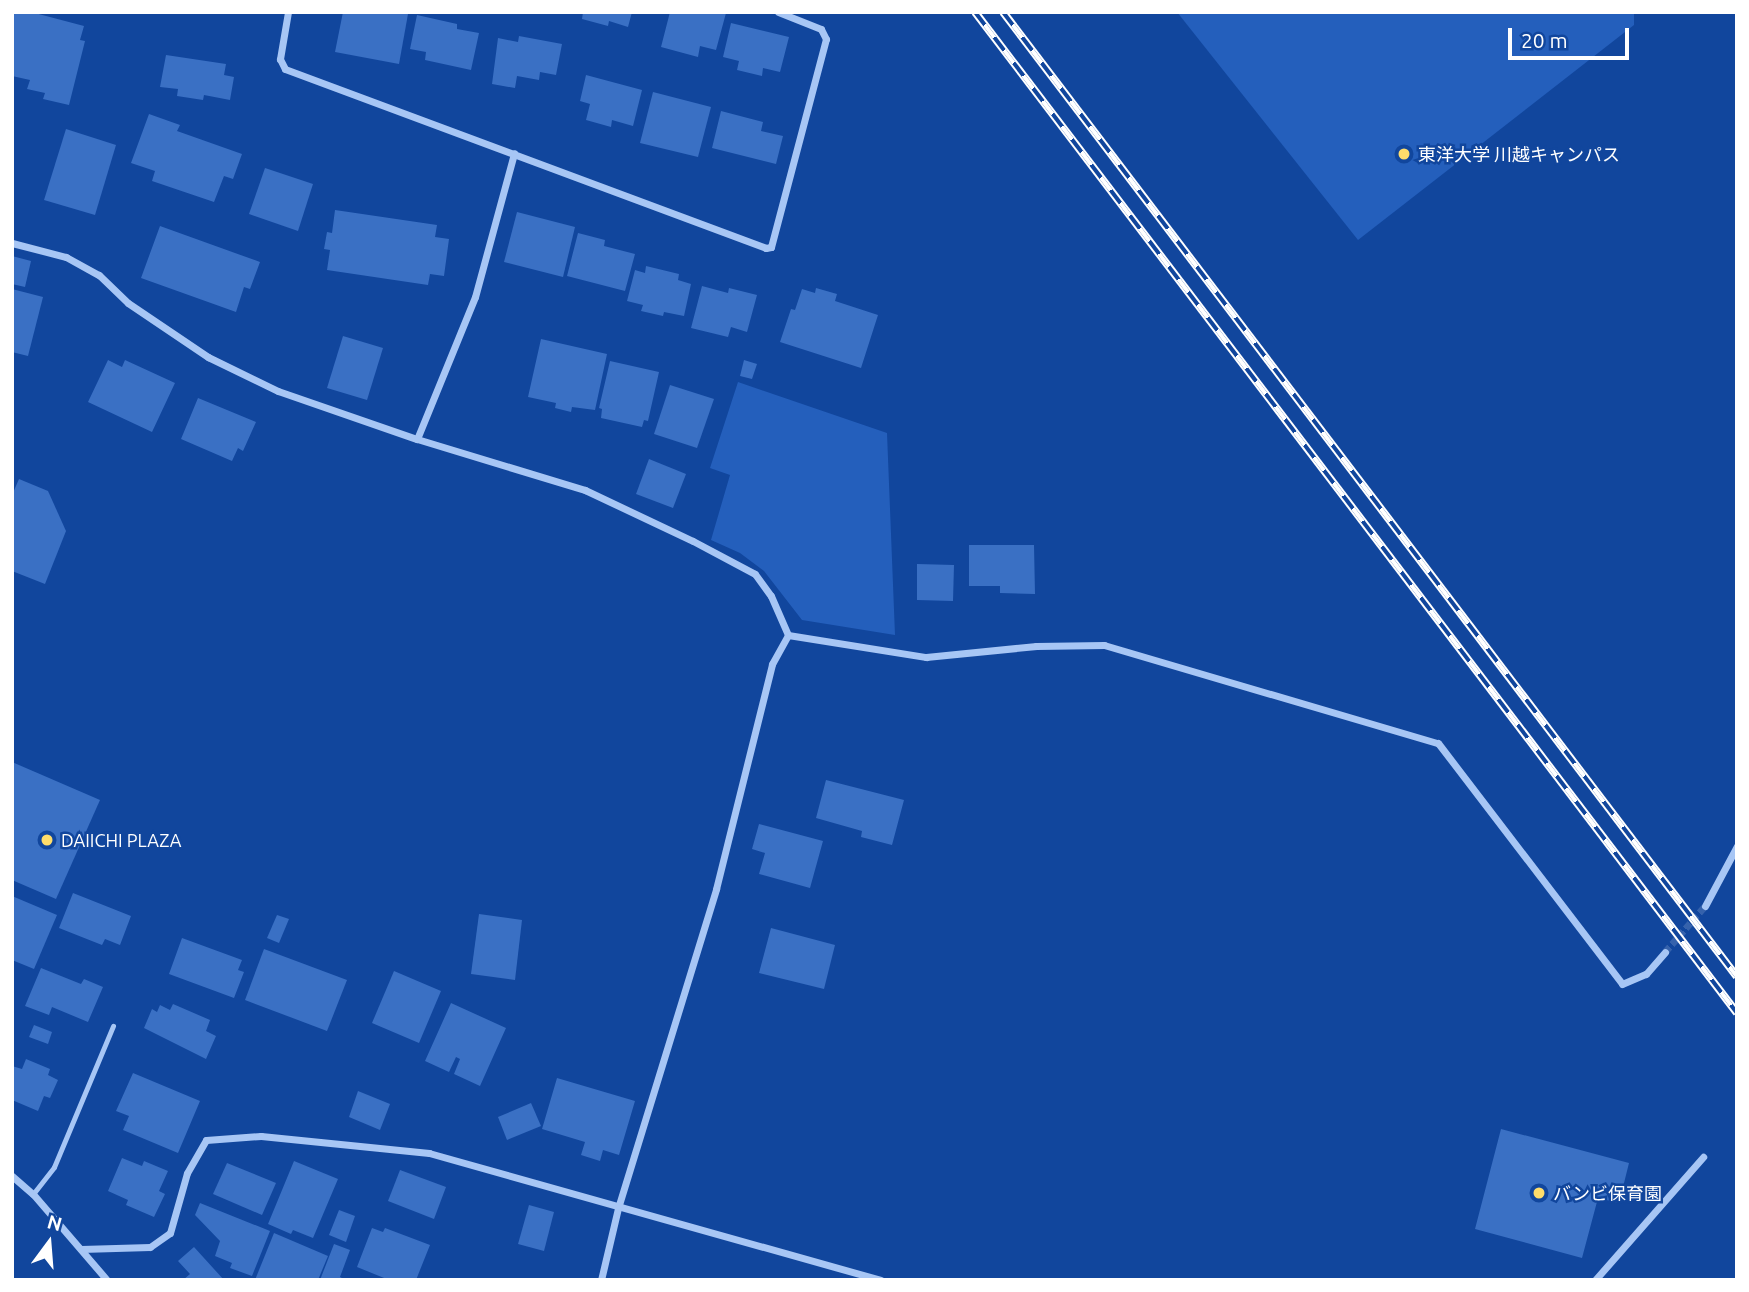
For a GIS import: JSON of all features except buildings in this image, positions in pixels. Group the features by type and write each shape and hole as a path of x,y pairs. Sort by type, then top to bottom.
{"street":[{"path":"288,12 280,59 285,69 766,248 771,247 826,39 821,29 778,12"},
{"path":"417,439 475,297 514,153"},
{"path":"12,243 66,257 99,275 128,303 238,373 278,391 417,439 585,489 693,541 755,574 771,596 788,635"},
{"path":"788,635 926,657 1036,646 1104,645 1438,743 1622,984 1646,974 1665,952"},
{"path":"601,1280 618,1208 716,889 772,664 788,635"},
{"path":"1704,906 1737,846"},
{"path":"81,1249 150,1247 170,1233 187,1173 206,1140 261,1136 429,1153 880,1280"},
{"path":"1595,1280 1703,1157"},
{"path":"12,1176 33,1194 107,1280"}],"lane":[{"path":"33,1194 54,1167 113,1026"}],"shaded area":[{"path":"1177,12 1634,12 1634,25 1358,240"},
{"path":"738,382 887,433 895,635 802,620 764,571 740,553 711,540 730,475 710,468"}],"tunnel":[{"path":"1665,952 1705,906"}],"railway":[{"path":"975,12 1737,1013"},
{"path":"1003,12 1737,977"}],"place":[{"name":"東洋大学 川越キャンパス","path":"1404,154"},
{"name":"DAIICHI PLAZA","path":"47,840"},
{"name":"バンビ保育園","path":"1539,1193"}]}
